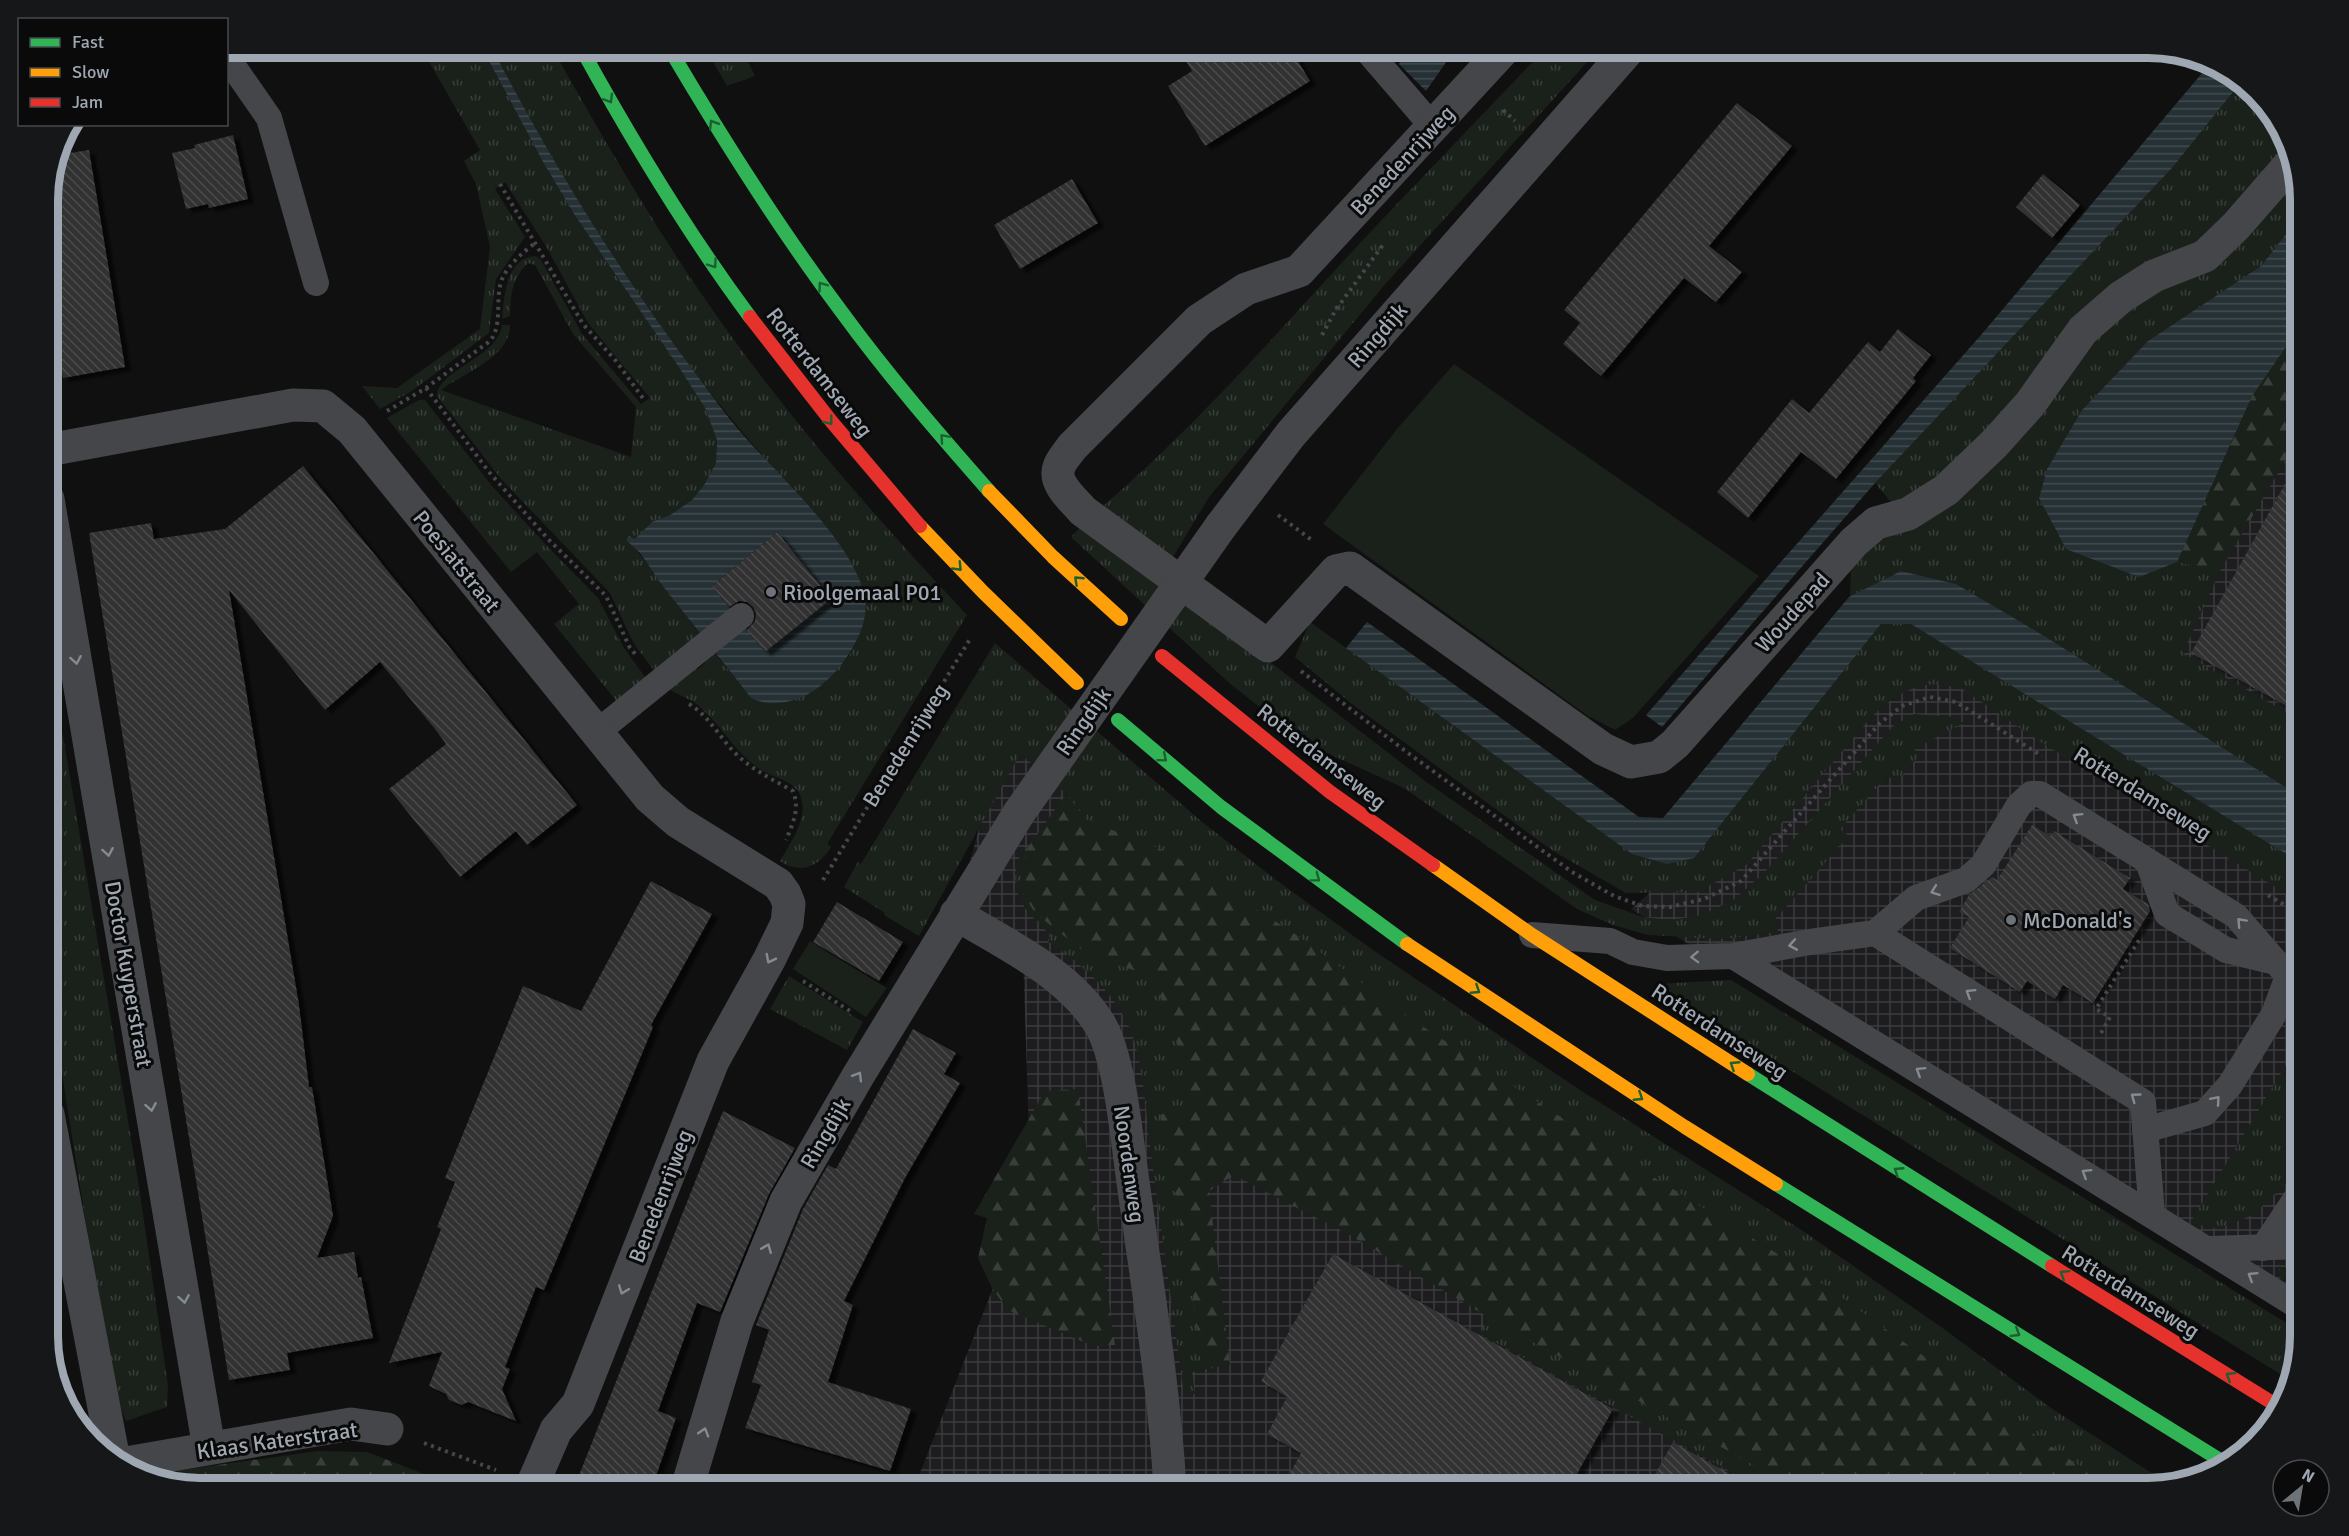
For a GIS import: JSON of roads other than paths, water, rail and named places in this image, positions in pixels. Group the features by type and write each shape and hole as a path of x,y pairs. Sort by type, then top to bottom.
{"main road":[{"name":"Rotterdamseweg","path":"587,59 675,208 741,304 831,424 930,537 1077,683"},
{"path":"675,59 714,126 821,286 920,410 980,480 1045,549 1121,620"},
{"name":"Rotterdamseweg","path":"1162,656 1330,792 1532,935 1922,1186 2273,1403"},
{"path":"1118,720 1221,807 1388,932 1685,1127 2218,1459"}],"street":[{"name":"Benedenrijweg","path":"1268,646 1083,511 1060,484 1059,466 1072,447 1199,320 1246,289 1299,271 1495,59"},
{"name":"Ringdijk","path":"690,1478 737,1321 786,1201 858,1076 1019,813 1246,491 1291,434 1619,59"},
{"name":"Woudepad","path":"1268,646 1336,571 1350,568 1603,749 1631,762 1659,757 1675,744 1854,542 1876,523 1908,514 1946,489 1995,443 2030,404 2083,330 2121,297 2154,276 2205,256 2236,226 2287,168"},
{"name":"Poesiatstraat","path":"59,448 293,405 323,406 352,430 650,798 678,822 778,884 789,904"},
{"name":"Doctor Kuyperstraat","path":"59,564 209,1448"},
{"name":"Benedenrijweg","path":"535,1478 556,1430 578,1404 713,1061 787,923 789,904"},
{"name":"Noordenweg","path":"956,914 1059,978 1084,1002 1101,1025 1113,1058 1127,1141 1166,1423 1169,1478"},
{"path":"59,1172 111,1445"},
{"name":"Klaas Katerstraat","path":"135,1461 351,1425 387,1430"}],"lane":[{"path":"228,59 269,118 316,283"},
{"path":"1374,59 1433,127"},
{"path":"596,733 741,616"},
{"path":"1532,935 1610,941 1633,952 1667,958 1733,956 1875,933 1916,898 1965,880 1974,873 1983,865 2019,805 2031,794 2040,794 2236,916 2288,976 2274,1014 2230,1085 2205,1113 2145,1130"},
{"path":"2148,862 2168,914 2226,950 2276,962"},
{"path":"1875,933 2143,1102 2152,1214"},
{"path":"1733,956 2290,1301"},
{"path":"2263,1248 2290,1208"},
{"path":"2209,1249 2290,1247"}],"place":[{"name":"Rioolgemaal P01","path":"771,592"},
{"name":"McDonald's","path":"2011,920"}]}
